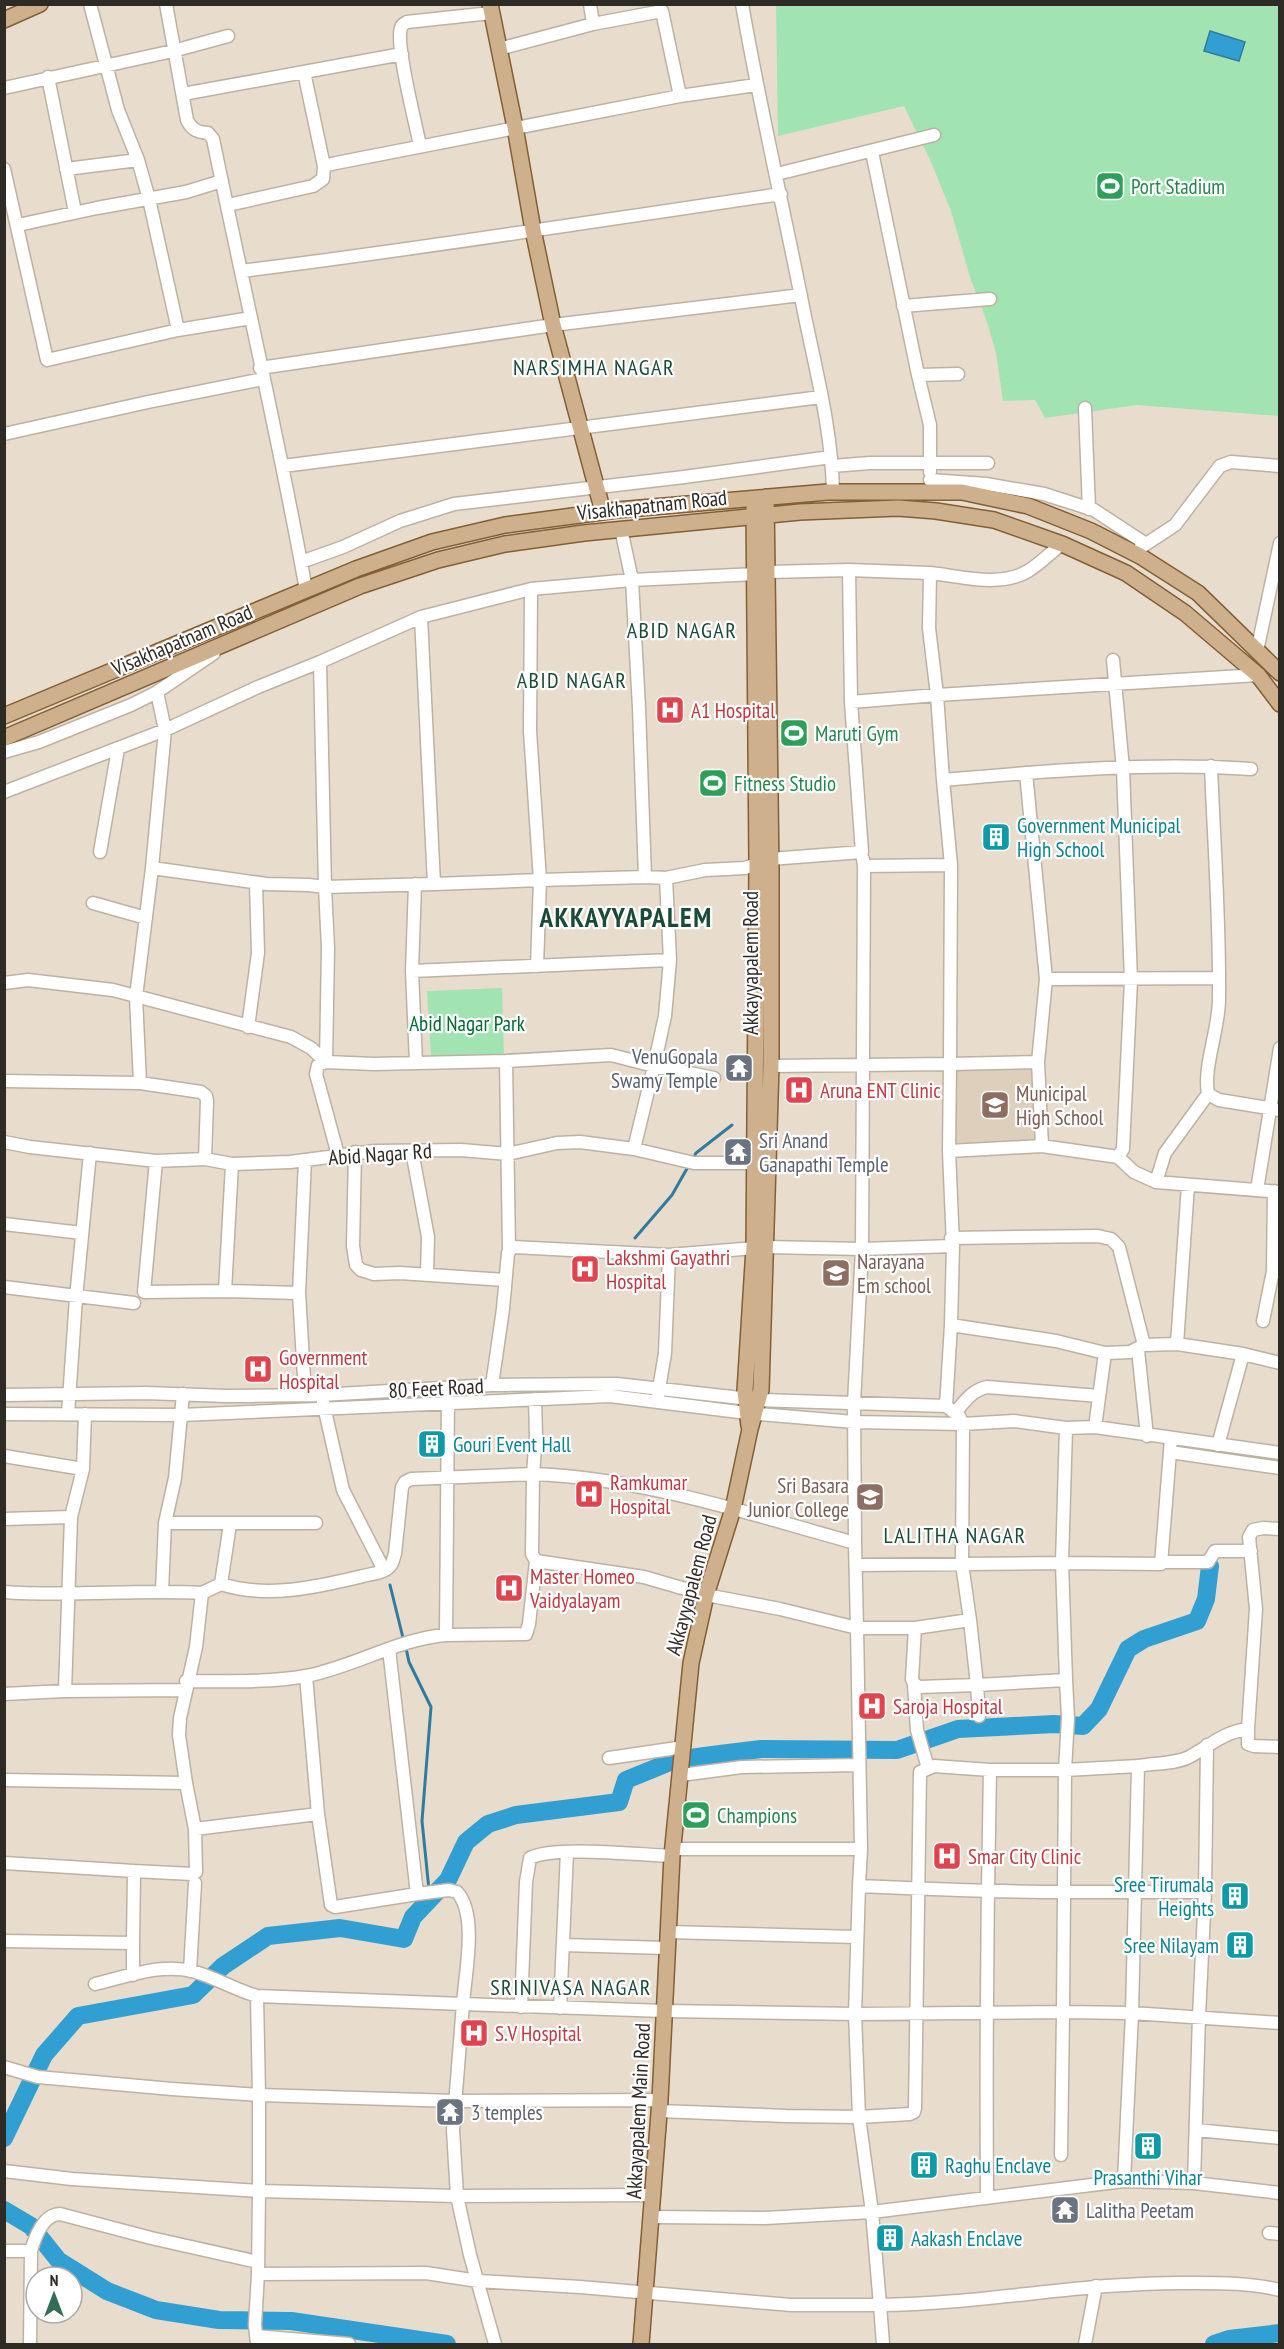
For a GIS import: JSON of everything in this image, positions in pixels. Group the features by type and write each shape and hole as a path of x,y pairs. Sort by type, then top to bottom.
{"main road":[{"path":"4,20 37,5"},
{"path":"490,9 554,325 603,512"},
{"path":"4,716 356,569 432,542 505,525 603,512 760,497 930,486 1028,506 1140,548 1197,593 1280,673"},
{"name":"Akkayyapalem Road","path":"681,1773 691,1663 706,1595 733,1509 750,1429 752,1406 761,1390 760,1248 771,1066 764,862 760,497"},
{"name":"Visakhapatnam Road","path":"4,738 360,586 438,560 505,544 621,529 800,512 898,508 994,520 1062,544 1136,580 1185,613 1258,675 1280,704"},
{"path":"760,1248 754,1162 764,862"},
{"name":"Akkayapalem Main Road","path":"641,2344 660,2105 672,1852 681,1773"}],"street":[{"path":"90,4 105,66 124,128 138,160 149,199 178,330"},
{"path":"166,4 187,120 190,127 198,132 208,133 213,139 261,374 283,466 306,590"},
{"path":"590,4 593,24"},
{"path":"742,4 756,85 777,174 822,397 832,461 833,492"},
{"path":"499,49 661,8 680,96"},
{"path":"420,146 402,54 400,29 407,22 490,9"},
{"path":"4,88 173,51 228,36"},
{"path":"183,94 402,54"},
{"path":"228,205 313,186 323,179 324,166 304,72"},
{"path":"48,77 75,212"},
{"path":"324,166 680,96 756,85"},
{"path":"777,174 934,135"},
{"path":"872,152 930,425 930,486 986,484 1044,494 1089,509 1140,548 1174,525 1220,466 1231,462 1280,466"},
{"path":"66,169 138,160"},
{"path":"4,169 47,360 178,330 251,318"},
{"path":"18,225 186,192 222,181"},
{"path":"241,271 367,256 781,195"},
{"path":"4,434 261,374 554,325 801,295"},
{"path":"903,306 990,299"},
{"path":"918,375 958,374"},
{"path":"283,466 822,397"},
{"path":"1085,408 1089,509"},
{"path":"301,562 343,547 400,521 454,504 832,461 988,463"},
{"path":"621,529 632,579 645,877"},
{"path":"1257,651 1280,543"},
{"path":"4,792 165,730 421,616 531,589 632,579 849,570 930,573 992,580 1013,578 1029,571 1062,544"},
{"path":"849,570 851,702 861,852 864,866 862,1249 854,1403 861,1849 855,2014 859,2116 872,2212 883,2344"},
{"path":"930,573 929,628 937,694 951,865 950,1410 963,1424 962,1563 979,1716"},
{"path":"531,589 530,731 540,880 537,966"},
{"path":"421,616 434,884"},
{"path":"4,752 39,742 157,692 227,644"},
{"path":"1113,660 1123,769 1131,980 1124,1149 1118,1157"},
{"path":"320,662 328,948 326,1062"},
{"path":"851,702 937,694 1258,675"},
{"path":"140,1083 136,997 152,868 165,730 157,692"},
{"path":"100,852 118,749"},
{"path":"944,780 1026,772 1211,766 1251,769"},
{"path":"1211,766 1219,1003 1214,1046 1205,1081 1208,1094 1219,1100 1275,1109"},
{"path":"1026,772 1046,979 1038,1062 1042,1146"},
{"path":"152,868 256,883 325,887 666,878 705,870 746,868 764,862 861,852"},
{"path":"864,866 951,865"},
{"path":"634,1149 665,1016 670,960 666,878"},
{"path":"248,1027 258,953 256,883"},
{"path":"415,884 412,971 416,1063"},
{"path":"93,903 146,918"},
{"path":"412,971 670,960"},
{"path":"1046,979 1219,978"},
{"path":"4,982 28,980 113,990 291,1037 311,1048 326,1062"},
{"path":"1257,1190 1275,1109 1280,1048"},
{"path":"338,1155 316,1074 318,1065 326,1062 506,1061 611,1055 714,1078"},
{"path":"492,1385 509,1250 506,1061"},
{"path":"771,1066 1038,1062"},
{"path":"4,1081 140,1083 194,1090 206,1096 205,1159"},
{"path":"1156,1182 1165,1153 1208,1094"},
{"name":"Abid Nagar Rd","path":"4,1142 156,1161 205,1159 232,1164 305,1160 355,1152 460,1150 508,1154 557,1143 580,1142 634,1149 690,1162 754,1162"},
{"path":"949,1151 1042,1146 1118,1157 1134,1172 1156,1182 1277,1192 1273,1270 1263,1321"},
{"path":"412,1151 428,1237 427,1274"},
{"path":"355,1152 353,1246 356,1265 361,1270 374,1274 427,1274 505,1280"},
{"path":"68,1414 90,1153"},
{"path":"305,1160 299,1293 305,1395"},
{"path":"156,1161 144,1292 299,1293"},
{"path":"225,1291 232,1164"},
{"path":"1178,1344 1188,1185"},
{"path":"4,1224 82,1233"},
{"path":"509,1250 520,1246 669,1255 760,1248 862,1249 952,1242 1098,1236 1111,1239 1119,1247 1141,1348 1147,1436"},
{"path":"658,1402 665,1353 669,1255"},
{"path":"4,1287 76,1298 134,1303"},
{"path":"951,1324 1056,1341 1106,1353 1178,1344 1243,1354 1280,1363"},
{"path":"1095,1427 1106,1353"},
{"path":"1218,1445 1243,1354"},
{"name":"80 Feet Road","path":"4,1395 321,1395 492,1385 617,1384 659,1388 752,1406"},
{"path":"752,1406 854,1403 950,1410 978,1389 987,1387 1099,1396"},
{"path":"446,1635 447,1388"},
{"path":"162,1591 165,1523 175,1478 183,1394"},
{"path":"321,1395 343,1490 384,1570"},
{"name":"80 Feet Road","path":"4,1414 182,1415 610,1396 658,1402 752,1406"},
{"path":"4,1694 185,1686 306,1676 410,1641 446,1635 526,1634 536,1561 532,1554 535,1399"},
{"path":"752,1406 854,1422 963,1424 1014,1421 1066,1428 1095,1427 1280,1453"},
{"path":"65,1691 70,1516 83,1469 85,1414"},
{"path":"1061,2155 1065,1770 1068,1724 1062,1563 1066,1428"},
{"path":"1162,1562 1171,1439"},
{"path":"1170,1452 1280,1468"},
{"path":"4,1456 83,1469"},
{"path":"4,1592 69,1595 162,1591 202,1593 221,1584 240,1590 274,1592 333,1583 384,1570 392,1563 394,1554 402,1487 411,1479 532,1474 567,1475 645,1488 733,1509 855,1543"},
{"path":"4,1519 70,1516"},
{"path":"165,1523 316,1523"},
{"path":"221,1584 230,1524"},
{"path":"1280,1529 1253,1530 1250,1537 1256,1610 1248,1729 1248,1744 1280,1747"},
{"path":"856,1564 1159,1565 1162,1562 1208,1562 1215,1551 1251,1551"},
{"path":"536,1561 644,1577 706,1595 780,1609 857,1628 915,1628 970,1620"},
{"path":"4,1863 192,1874 196,1872 195,1829 179,1735 185,1686 196,1647 202,1593"},
{"path":"915,1628 912,1679 917,1730 928,1768"},
{"path":"393,1648 422,1893"},
{"path":"306,1676 318,1814 331,1905 335,1907 449,1890 457,1892 465,1904 468,1917 453,2130 457,2196 495,2344"},
{"path":"914,1684 919,1687 1066,1680"},
{"path":"4,2067 38,2077 259,2095 455,2102 660,2105 786,2116 859,2116 914,2112 920,1772 934,1766 990,1770 1065,1770 1138,1766 1188,1757 1227,1734 1248,1729"},
{"path":"1194,2183 1205,1892 1207,1745"},
{"path":"609,1758 684,1750"},
{"path":"681,1773 742,1767 859,1761"},
{"path":"1124,2181 1132,2013 1138,1766"},
{"path":"987,2198 986,2011 990,1770"},
{"path":"4,1780 186,1782"},
{"path":"195,1829 318,1814"},
{"path":"521,2007 527,1864 530,1858 537,1855 567,1852 861,1849"},
{"path":"560,2008 567,1852"},
{"path":"133,1975 134,1871"},
{"path":"195,1883 196,1972"},
{"path":"859,1886 988,1892 1205,1892"},
{"path":"667,1932 857,1937"},
{"path":"4,1941 133,1944"},
{"path":"563,1945 666,1948"},
{"path":"95,1984 164,1969 196,1972 257,1996 664,2011 855,2014 986,2011 1132,2013 1280,2023"},
{"path":"257,1996 259,2190 256,2335 349,2344"},
{"path":"1196,2130 1280,2138"},
{"path":"4,2171 72,2179 259,2190 457,2196 654,2195"},
{"path":"652,2217 765,2218 872,2212 1124,2181 1194,2183 1280,2193"},
{"path":"30,2344 32,2247 48,2217 60,2214 258,2268 426,2272 478,2281 791,2305 880,2305 949,2301 1151,2282 1236,2283 1280,2290"},
{"path":"4,2251 32,2247"},
{"path":"1085,2344 1096,2286"}],"shaded area":[{"name":"Municipal High School","path":"1036,1066 1038,1142 953,1147 954,1068"}],"green space":[{"name":"Port Stadium","path":"776,5 1279,5 1279,416 1137,405 1045,418 1035,400 1003,401 996,353 970,277 951,211 904,106 778,136"},
{"name":"Abid Nagar Park","path":"502,988 504,1056 431,1056 427,991"}],"water":[{"path":"1210,31 1245,42 1239,61 1204,51"}],"waterway":[{"path":"693,1159 696,1153 732,1125"},
{"path":"635,1238 672,1195 689,1165"},
{"path":"4,2138 44,2055 78,2016 193,1995 223,1966 268,1936 340,1928 404,1939 413,1917 448,1880 466,1842 488,1824 516,1815 619,1802 626,1780 675,1760 761,1749 897,1750 958,1729 1054,1724 1083,1726 1099,1709 1128,1649 1144,1639 1197,1621 1206,1599 1210,1566"},
{"path":"390,1585 404,1642"},
{"path":"406,1648 409,1662 431,1707 422,1821 429,1890"},
{"path":"4,2210 31,2226 59,2261 107,2291 156,2310 219,2320 291,2321 447,2344"},
{"path":"1214,2344 1229,2339 1280,2333"}],"place":[{"name":"Port Stadium","path":"1110,186"},
{"name":"A1 Hospital","path":"670,710"},
{"name":"Maruti Gym","path":"794,733"},
{"name":"Fitness Studio","path":"713,783"},
{"name":"Government Municipal High School","path":"996,837"},
{"name":"VenuGopala Swamy Temple","path":"739,1068"},
{"name":"Aruna ENT Clinic","path":"799,1090"},
{"name":"Municipal High School","path":"995,1105"},
{"name":"Sri Anand Ganapathi Temple","path":"738,1152"},
{"name":"Lakshmi Gayathri Hospital","path":"585,1269"},
{"name":"Narayana Em school","path":"836,1273"},
{"name":"Government Hospital","path":"258,1369"},
{"name":"Gouri Event Hall","path":"432,1444"},
{"name":"Ramkumar Hospital","path":"589,1494"},
{"name":"Sri Basara Junior College","path":"870,1497"},
{"name":"Master Homeo Vaidyalayam","path":"509,1588"},
{"name":"Saroja Hospital","path":"872,1706"},
{"name":"Champions","path":"696,1815"},
{"name":"Smar City Clinic","path":"947,1856"},
{"name":"Sree Tirumala Heights","path":"1235,1896"},
{"name":"Sree Nilayam","path":"1240,1945"},
{"name":"S.V Hospital","path":"474,2033"},
{"name":"3 temples","path":"450,2112"},
{"name":"Prasanthi Vihar","path":"1148,2146"},
{"name":"Raghu Enclave","path":"924,2165"},
{"name":"Lalitha Peetam","path":"1065,2210"},
{"name":"Aakash Enclave","path":"890,2238"}],"district":[{"name":"NARSIMHA NAGAR","path":"594,367"},
{"name":"ABID NAGAR","path":"682,630"},
{"name":"ABID NAGAR","path":"572,680"},
{"name":"AKKAYYAPALEM","path":"626,917"},
{"name":"LALITHA NAGAR","path":"955,1535"},
{"name":"SRINIVASA NAGAR","path":"571,1987"}]}
